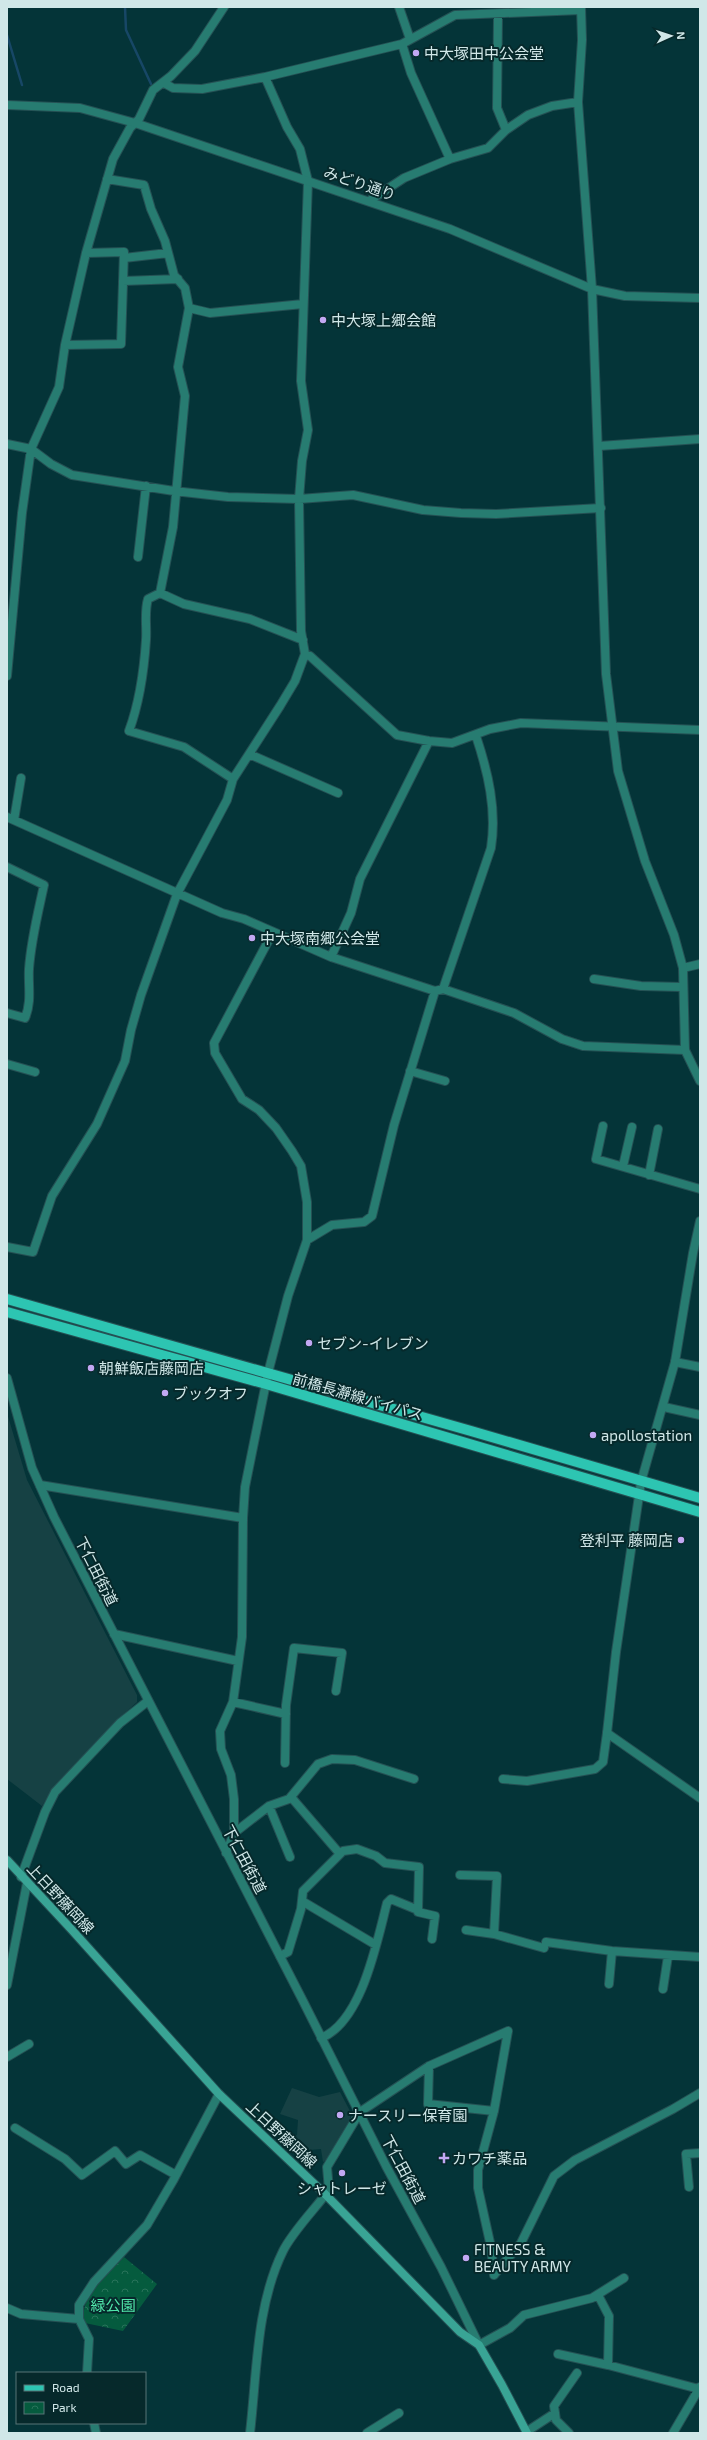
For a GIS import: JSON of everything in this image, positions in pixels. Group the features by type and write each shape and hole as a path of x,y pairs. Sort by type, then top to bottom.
{"main road":[{"name":"前橋長瀞線バイパス","path":"7,1299 700,1498"},
{"name":"前橋長瀞線バイパス","path":"7,1312 266,1384 700,1512"},
{"name":"上日野藤岡線","path":"7,1860 219,2094 326,2195 460,2332 478,2345 527,2432"}],"street":[{"path":"7,676 22,513 31,449 59,387 65,345 86,253 107,179 117,150 135,123 153,90 164,83 195,51 224,7"},
{"path":"399,7 410,39"},
{"path":"164,83 173,88 202,89 265,77 402,44 455,15 498,15 581,8 582,40 578,102 592,289 599,446 606,674 614,727 618,771 644,862 674,935 683,968 682,987 685,1050 700,1081"},
{"path":"498,15 497,108 506,130"},
{"path":"402,44 411,72 450,159"},
{"path":"7,1247 33,1252 52,1196 96,1124 125,1061 131,1030 141,995 177,894 227,800 232,779 295,681 305,654 303,640 299,499 302,461 308,430 301,381 305,332 303,304 308,180 300,148 287,127 265,77"},
{"path":"369,201 404,178 450,159 488,148 506,130 528,115 552,106 578,102"},
{"name":"みどり通り","path":"7,105 80,108 135,123 450,229 592,289 625,296 700,298"},
{"path":"107,179 144,185 150,209 168,253 174,275 185,288 189,308 178,367 184,396 174,491 173,528 160,593"},
{"path":"65,345 121,344 124,252 86,253"},
{"path":"124,258 168,253"},
{"path":"123,281 178,279"},
{"path":"189,308 210,313 303,304"},
{"path":"599,446 700,439"},
{"path":"7,444 31,449 51,464 72,475 174,491 228,497 299,499 353,495 423,510 461,513 496,514 601,508"},
{"path":"138,556 146,486"},
{"path":"160,593 184,604 250,619 303,640"},
{"path":"160,593 148,599 146,607 146,635 141,691 129,731 184,747 232,779"},
{"path":"305,654 310,656 397,735 429,741 452,743 476,736 490,729 521,723 700,730"},
{"path":"307,1240 332,1225 364,1222 372,1216 394,1125 410,1071 491,848 494,828 487,770 476,736"},
{"path":"331,957 351,913 360,879 429,741"},
{"path":"249,754 338,793"},
{"path":"21,778 10,819 177,894 331,957 514,1013 562,1039 583,1046 685,1050"},
{"path":"7,867 44,885 35,924 29,969 28,1010 25,1018 7,1013"},
{"path":"226,1853 234,1833 234,1799 231,1775 222,1749 220,1731 233,1702 242,1638 243,1518 245,1487 268,1373 288,1296 307,1240 307,1202 301,1166 276,1128 260,1110 242,1099 215,1053 214,1043 273,932"},
{"path":"683,968 700,964"},
{"path":"594,978 641,986 682,987"},
{"path":"7,1064 35,1072"},
{"path":"410,1071 445,1081"},
{"path":"603,1126 596,1158 700,1189"},
{"path":"623,1166 632,1127"},
{"path":"649,1175 658,1129"},
{"path":"503,1780 527,1781 595,1769 603,1762 616,1652 641,1482 664,1407 675,1362 692,1253 700,1221"},
{"path":"675,1362 700,1367"},
{"name":"下仁田街道","path":"7,1378 23,1439 40,1485 148,1701 360,2112 386,2166 441,2266 478,2345"},
{"path":"664,1407 700,1415"},
{"path":"40,1485 243,1518"},
{"path":"114,1634 238,1661"},
{"path":"285,1763 286,1714 294,1648 342,1653 336,1691"},
{"path":"21,1877 45,1812 55,1792 120,1723 148,1701"},
{"path":"233,1702 286,1714"},
{"path":"607,1733 700,1798"},
{"path":"234,1833 269,1806 291,1797 318,1764 332,1758 355,1760 414,1779"},
{"path":"291,1797 340,1854"},
{"path":"269,1806 290,1857"},
{"path":"280,1956 288,1952 302,1909 303,1891 343,1851 357,1849 376,1856 385,1863 420,1867 418,1910"},
{"path":"460,1875 497,1876 494,1934"},
{"path":"7,1986 27,1883"},
{"path":"321,2038 337,2027 357,2000 367,1977 387,1903 391,1899 418,1910 418,1912 435,1916 432,1939"},
{"path":"302,1900 376,1945"},
{"path":"466,1930 494,1934 545,1945 668,1956 700,1957"},
{"path":"609,1984 612,1951"},
{"path":"663,1989 668,1956"},
{"path":"250,2433 261,2337 269,2290 275,2271 284,2249 329,2190 327,2167 360,2112 429,2066 508,2031 494,2111 478,2170 478,2188 491,2246 494,2274 521,2243 554,2176 575,2160 659,2117 700,2093"},
{"path":"7,2057 29,2044"},
{"path":"429,2066 428,2104 494,2111"},
{"path":"87,2372 89,2339 80,2318 79,2305 94,2282 147,2225 176,2175 219,2094"},
{"path":"15,2128 65,2159 82,2175 114,2151 126,2164 140,2155 176,2175"},
{"path":"689,2187 686,2154 700,2154"},
{"path":"478,2345 510,2328 524,2315 598,2295 624,2278"},
{"path":"598,2295 609,2316 608,2365"},
{"path":"7,2308 20,2314 80,2318"},
{"path":"558,2354 700,2388 673,2433"},
{"path":"569,2433 556,2420 554,2406 577,2373"},
{"path":"367,2433 399,2413"},
{"path":"527,2432 555,2413"}],"shaded area":[{"path":"7,1413 27,1480 137,1695 137,1702 112,1725 51,1791 42,1806 7,1779"},
{"path":"292,2088 319,2097 340,2092 351,2113 349,2124 329,2158 323,2162 321,2149 298,2151 294,2154 282,2142 297,2135 298,2120 280,2114"}],"green space":[{"name":"緑公園","path":"124,2257 157,2284 123,2331 85,2323 85,2305 90,2296 96,2287"}],"waterway":[{"path":"125,7 126,30 151,84"},
{"path":"7,35 22,85"}],"place":[{"name":"中大塚田中公会堂","path":"416,53"},
{"name":"中大塚上郷会館","path":"323,320"},
{"name":"中大塚南郷公会堂","path":"252,938"},
{"name":"セブン-イレブン","path":"309,1343"},
{"name":"朝鮮飯店藤岡店","path":"91,1368"},
{"name":"ブックオフ","path":"165,1393"},
{"name":"apollostation","path":"593,1435"},
{"name":"登利平 藤岡店","path":"681,1540"},
{"name":"ナースリー保育園","path":"340,2115"},
{"name":"カワチ薬品","path":"444,2158"},
{"name":"シャトレーゼ","path":"342,2173"},
{"name":"FITNESS & BEAUTY ARMY","path":"466,2258"}]}
